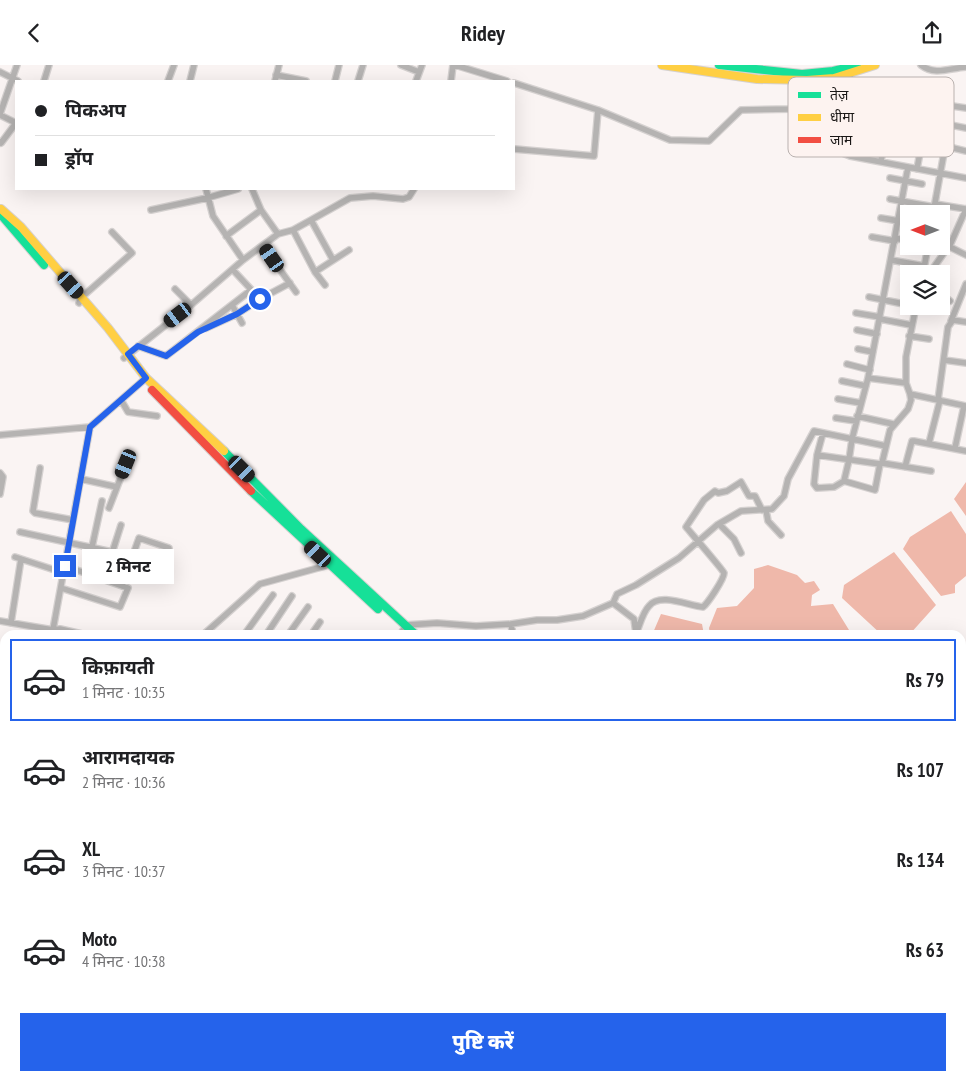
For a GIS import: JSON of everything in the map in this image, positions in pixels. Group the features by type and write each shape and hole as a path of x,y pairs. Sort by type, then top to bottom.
{"main road":[{"path":"664,65 757,79 788,80"},
{"path":"719,65 802,74 857,65"},
{"path":"838,77 875,65"},
{"path":"1,212 20,227 192,433 279,519 403,630"},
{"path":"145,379 220,447 403,630"}],"street":[{"path":"15,122 0,114 17,65"},
{"path":"44,80 49,65"},
{"path":"168,80 174,65"},
{"path":"190,80 194,65"},
{"path":"279,65 275,78 292,80"},
{"path":"335,80 339,65"},
{"path":"358,80 362,65"},
{"path":"401,65 419,72"},
{"path":"416,80 422,65"},
{"path":"452,80 454,65 504,80"},
{"path":"921,65 937,72 955,66 966,67"},
{"path":"0,73 15,80"},
{"path":"515,83 598,110 670,140 710,141 741,109 788,109"},
{"path":"515,149 594,156 598,110"},
{"path":"0,141 1,143 15,124"},
{"path":"855,157 966,178"},
{"path":"881,162 882,157"},
{"path":"918,169 920,157"},
{"path":"935,205 943,157"},
{"path":"823,433 817,455 814,484 817,488 834,487 844,481 852,439 870,370 908,167"},
{"path":"890,178 922,184"},
{"path":"206,190 213,216 243,260"},
{"path":"151,210 235,190"},
{"path":"252,190 261,210 278,234"},
{"path":"126,356 191,305 243,260 278,234 293,230 350,198 373,196 403,199 409,197 413,190"},
{"path":"890,199 921,205"},
{"path":"950,208 966,209 963,225 950,243"},
{"path":"226,236 261,210"},
{"path":"881,218 899,221"},
{"path":"311,220 333,260"},
{"path":"293,230 324,285"},
{"path":"80,300 132,253 112,232"},
{"path":"872,237 900,240"},
{"path":"263,246 296,292"},
{"path":"950,247 966,255"},
{"path":"315,272 349,250"},
{"path":"891,260 918,265"},
{"path":"234,269 260,299"},
{"path":"198,332 237,314 290,283"},
{"path":"929,443 939,400 948,327 966,284"},
{"path":"175,289 191,305"},
{"path":"138,346 166,356 251,290"},
{"path":"869,297 900,303"},
{"path":"232,305 242,323"},
{"path":"856,313 911,325"},
{"path":"844,481 875,490 890,430 893,424 908,409 911,400 906,383 906,357 914,315"},
{"path":"951,321 966,322"},
{"path":"857,330 877,334"},
{"path":"909,336 929,339"},
{"path":"858,349 873,352"},
{"path":"944,360 966,363"},
{"path":"847,364 870,370"},
{"path":"868,378 906,383"},
{"path":"0,435 90,427 145,379"},
{"path":"842,381 866,387"},
{"path":"910,394 965,406 955,448"},
{"path":"838,399 861,403"},
{"path":"121,400 128,412 157,416"},
{"path":"836,417 893,424"},
{"path":"54,630 90,427"},
{"path":"408,630 437,623 476,626 511,624 537,619 557,620 583,616 612,603 617,594 636,585 679,558 719,524 741,511 772,509 784,496 788,479 814,431 886,446"},
{"path":"905,467 912,441 966,451"},
{"path":"817,455 931,471"},
{"path":"109,508 126,464"},
{"path":"40,468 33,511 73,521"},
{"path":"0,473 2,477 0,494"},
{"path":"81,479 117,487"},
{"path":"637,630 649,606 656,601 669,600 701,607 706,606 723,578 722,570 686,527 704,501 715,491 718,493 727,491 741,482 749,496 755,496 764,510 768,521 781,535"},
{"path":"92,547 102,501"},
{"path":"719,524 734,539 741,553"},
{"path":"104,578 121,525"},
{"path":"20,532 112,552"},
{"path":"122,586 138,538 169,548 169,556 159,577"},
{"path":"11,623 18,558 64,573"},
{"path":"209,630 260,584 329,565"},
{"path":"61,588 120,607 128,588 104,578 65,566"},
{"path":"248,630 273,595"},
{"path":"269,630 292,595"},
{"path":"612,603 634,619 636,630"},
{"path":"292,630 308,607"},
{"path":"0,621 40,630"},
{"path":"314,630 320,622"},
{"path":"511,624 512,630"}],"shaded area":[{"path":"966,482 966,516 954,499"},
{"path":"951,511 966,534 966,576 955,585 955,593 941,596 903,549 910,537"},
{"path":"894,552 936,605 914,630 877,630 842,598 844,585"},
{"path":"768,565 797,575 805,583 814,581 820,590 812,595 811,606 833,604 849,630 709,630 717,608 737,606 754,588 754,569"},
{"path":"661,614 702,624 703,630 654,630"}],"traffic: fast":[{"path":"719,65 802,74 833,71 857,65"},
{"path":"2,216 44,265"},
{"path":"224,451 301,529 411,630"},
{"path":"251,491 378,609"}],"traffic: slow":[{"path":"662,65 757,79 788,80"},
{"path":"837,77 875,65"},
{"path":"1,209 21,227 108,328 146,378 224,451"}],"traffic: jam":[{"path":"152,390 251,491"}],"route":[{"path":"65,566 90,427 146,378 128,354 138,346 166,356 198,332 237,314 260,299"}]}
